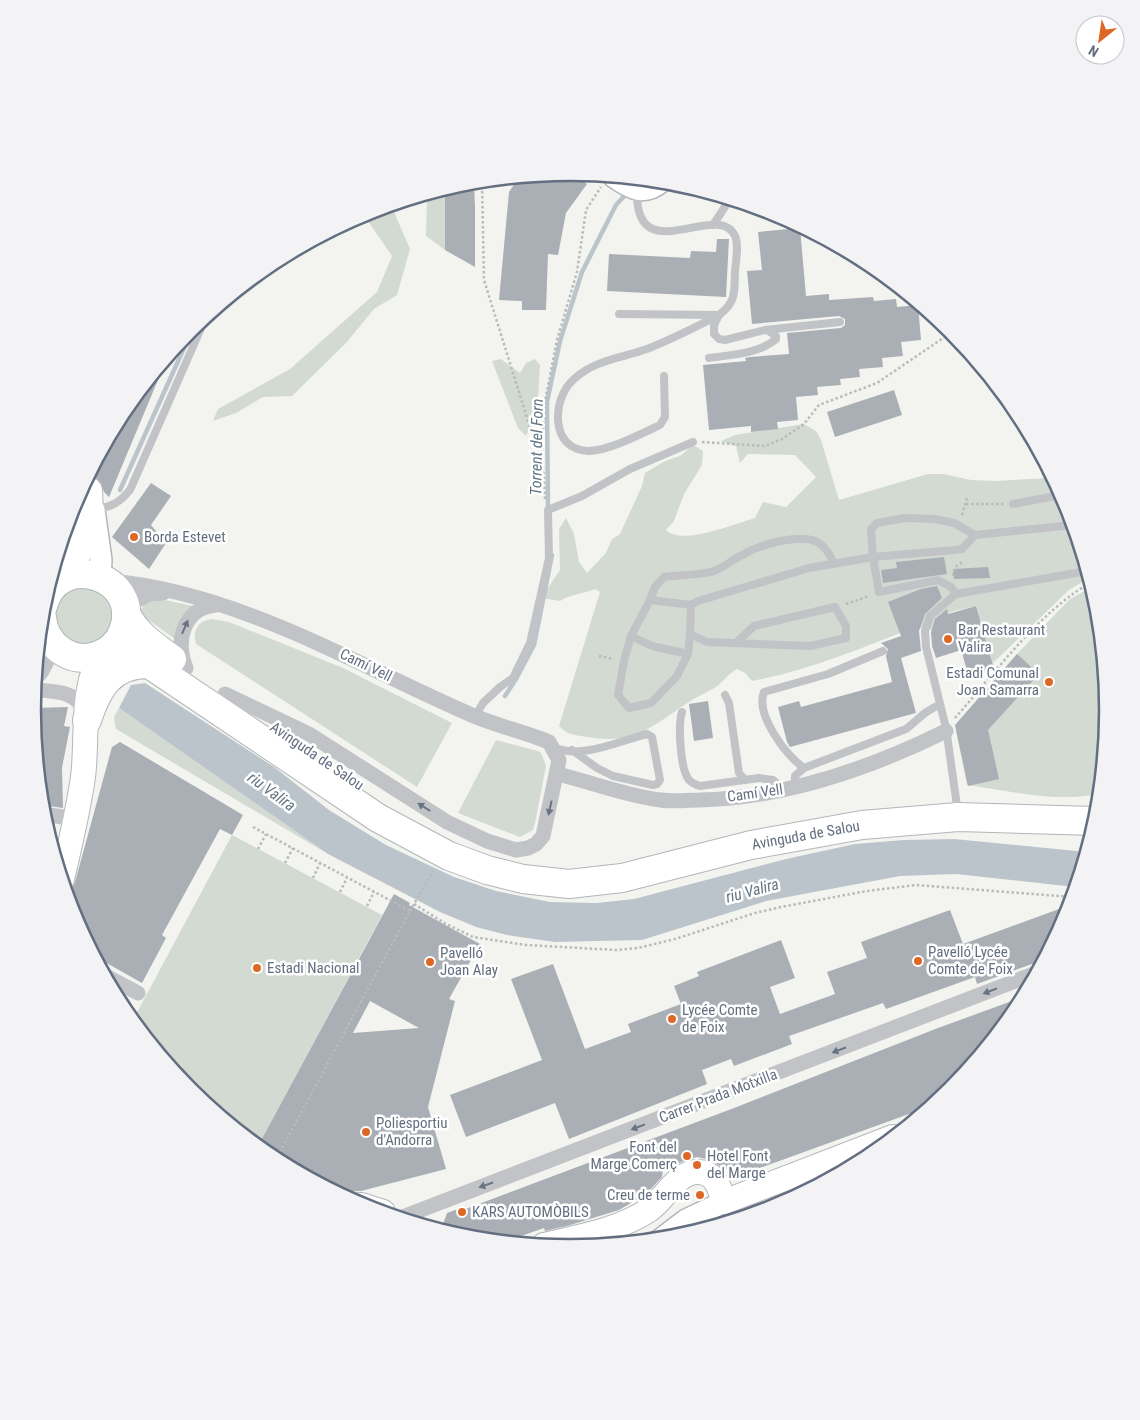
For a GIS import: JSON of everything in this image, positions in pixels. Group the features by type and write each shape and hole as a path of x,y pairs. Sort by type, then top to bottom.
{"highway":[{"path":"57,581 83,541 90,514 91,501"},
{"path":"56,586 84,574 103,579"},
{"name":"Avinguda de Salou","path":"103,579 120,594 134,629 144,639 439,838 491,867 523,879"},
{"path":"50,638 85,658 105,652 122,633 125,610"},
{"name":"Avinguda de Salou","path":"105,652 149,664 378,818 448,856 487,870 523,879 569,884 596,882 639,875 752,846 862,825 958,817 1087,822"},
{"path":"87,720 101,688 111,676 135,664 149,664"}],"main road":[{"path":"620,184 647,190 651,188"},
{"path":"91,501 103,579"},
{"path":"50,638 80,675 87,720"},
{"path":"65,867 76,819 83,776 90,677 105,652"},
{"path":"674,1229 729,1193 872,1144"},
{"path":"569,1239 634,1219 657,1204 680,1179 690,1174 698,1172 705,1174 729,1193"}],"street":[{"name":"Camí Vell","path":"103,579 182,594 308,638 476,717 539,738 556,760 661,800 710,799 758,795 789,788 879,762 946,730"},
{"name":"Camí Vell","path":"125,610 149,594 182,594"},
{"path":"186,668 181,650 184,624 191,615 200,609 218,605"},
{"path":"43,670 45,667 50,638"},
{"path":"42,691 72,696 81,705 87,720"},
{"path":"225,694 309,734 447,822 502,847 516,850 528,848 536,844 543,836 556,760"},
{"path":"52,815 76,819"},
{"name":"Carrer Prada Motxilla","path":"410,1214 1026,977"},
{"path":"117,982 138,993"}],"lane":[{"path":"620,184 637,206 640,217 650,228 662,231 713,225 724,227 733,232 737,242 734,296 731,306 719,315 646,349 615,356 593,366 574,378 567,387 558,406 558,422 561,436 573,447 586,451 599,450 660,425 665,418 664,376"},
{"path":"713,225 726,205"},
{"path":"619,314 719,315"},
{"path":"719,315 714,325 714,334 719,339 725,340 765,330 840,322"},
{"path":"708,358 756,350 776,340 776,336 770,330 765,330"},
{"path":"91,501 107,508 121,502 130,490 199,333"},
{"path":"476,717 483,703 513,678 530,643 549,558 548,510 582,496 630,469 693,442"},
{"path":"1013,504 1053,496"},
{"path":"956,594 951,587 938,580 879,592 872,557 871,529 877,523 905,518 935,519 954,523 975,535 1066,526"},
{"path":"650,600 691,605 698,601 745,587 834,564 872,557 955,550 962,548 975,535"},
{"path":"691,605 688,654 677,676 652,703 629,708 618,695 624,661 631,636 655,588 664,577 712,572 759,547 796,539 815,540 827,550 834,564"},
{"path":"958,817 957,793 946,730 924,631 930,616 956,594 1081,572"},
{"path":"690,634 707,642 810,646 846,638 846,626 835,607 754,626 737,642"},
{"path":"631,636 652,646 688,654"},
{"path":"804,768 792,759 771,728 762,709 761,700 764,692 828,674 883,651"},
{"path":"725,696 729,703 739,773 745,780"},
{"path":"682,712 679,722 684,767 689,780 700,786 759,778 773,780 789,788 795,776 804,768 906,729 919,720 924,712 940,705"},
{"path":"556,760 560,750 572,750 588,750 647,734 652,737 660,780 657,784 652,785 613,776 597,768 572,750"}],"path":[{"path":"548,510 542,448 545,402 557,340 577,272 586,210 620,184"},
{"path":"482,189 484,280 533,438 542,448"},
{"path":"693,442 765,446 782,439 804,424 820,405 877,383 945,337"},
{"path":"964,513 966,498"},
{"path":"966,504 1013,504"},
{"path":"946,730 1016,648 1069,595 1084,586"},
{"path":"835,607 879,592"},
{"path":"599,656 624,661"},
{"path":"253,827 410,911"},
{"path":"258,849 266,834"},
{"path":"285,863 293,848"},
{"path":"313,878 320,863"},
{"path":"280,1152 436,865"},
{"path":"340,892 347,878"},
{"path":"414,904 446,924 473,937 526,945 616,950 638,948 675,939 755,912 867,891 916,885 1065,896"},
{"path":"367,906 374,892"}],"shaded area":[{"path":"445,196 445,199 474,199 475,209 445,211 445,250 426,236 427,201"},
{"path":"394,211 410,249 397,295 374,309 346,343 292,396 263,397 236,413 213,421 218,409 290,369 377,292 392,256 368,221"},
{"path":"501,359 520,373 526,363 535,359 540,365 537,415 526,436 518,428 492,361"},
{"path":"804,424 817,432 839,500 928,474 943,474 971,480 996,481 1045,478 1071,540 1083,582 1069,590 993,663 976,606 943,616 934,624 932,630 919,628 908,630 792,672 752,681 745,673 737,669 716,687 692,700 653,726 630,736 604,739 568,733 559,726 600,592 595,589 560,601 541,598 560,570 559,529 566,518 574,534 579,562 587,573 606,553 612,539 620,534 642,486 645,473 665,461 680,456 693,445 703,451 702,465 684,494 674,521 666,530 674,534 684,536 696,535 755,518 763,502 786,507 816,477 795,455 748,454 740,463 736,446 721,441 735,435"},
{"path":"78,585 99,587 117,612 107,641 77,649 54,627 54,618 57,602"},
{"name":"Estadi Comunal Joan Samarra","path":"1085,591 1098,675 1098,745 1092,795 1051,797 967,785 955,726 1017,654 1070,599"},
{"path":"152,600 165,600 192,606 180,620 175,639 139,613 144,605"},
{"path":"212,619 229,622 343,668 452,723 417,787 196,644 195,634 197,627 203,622"},
{"path":"119,708 328,854 116,729 114,717"},
{"path":"496,740 538,751 541,753 546,766 533,830 520,837 458,813"},
{"name":"Estadi Nacional","path":"232,835 382,915 262,1139 221,1108 196,1084 172,1059 137,1013"}],"water":[{"name":"riu Valira","path":"145,683 274,767 329,810 386,845 454,877 496,891 550,902 597,903 634,899 786,859 855,844 904,840 954,839 1080,851 1069,886 956,874 900,876 766,901 642,940 555,942 507,935 476,927 440,912 328,854 119,708 131,685"}],"building":[{"path":"583,181 587,184 566,213 558,255 548,254 546,310 522,310 522,301 499,300 509,192 514,184 535,182"},
{"path":"474,190 475,267 445,250 445,196"},
{"path":"789,229 801,234 806,296 829,294 829,300 873,297 874,301 896,299 897,307 911,306 919,312 921,340 901,342 903,356 882,358 883,367 859,369 860,377 840,379 841,385 817,387 818,395 796,397 798,420 777,422 778,429 751,432 751,426 709,430 703,365 746,361 745,358 750,357 789,354 787,333 841,328 845,325 845,319 839,316 752,324 747,271 762,270 758,232"},
{"path":"717,239 729,239 726,297 607,291 609,254 690,258 691,251 716,252"},
{"path":"159,378 109,497 104,492 101,483 95,477 112,446 130,416"},
{"path":"894,390 902,415 835,437 827,412"},
{"path":"151,483 171,496 151,525 166,543 149,569 112,537"},
{"path":"944,557 947,574 883,583 881,570 897,568 896,562"},
{"path":"988,567 990,578 954,579 953,569"},
{"path":"937,586 942,598 925,614 919,631 921,651 901,658 916,713 790,747 778,707 799,701 801,707 892,682 886,656 888,649 881,643 901,636 888,602 921,589"},
{"path":"976,606 994,668 969,677 961,650 936,658 932,646 931,632 935,619 947,609 948,614"},
{"path":"1017,654 1039,674 988,730 999,779 968,786 955,725"},
{"path":"708,701 713,738 694,741 689,704"},
{"path":"68,707 64,726 70,727 62,768 63,808 50,806 42,745 41,708"},
{"path":"120,742 243,815 232,835 220,829 162,935 166,938 142,983 106,963 81,912 72,889 112,747"},
{"path":"394,894 410,903 409,905 480,944 449,999 455,1001 428,1107 446,1169 361,1191 352,1191 336,1184 276,1150 262,1139","holes":["370,1001 419,1028 353,1033"]},
{"path":"1060,909 1034,963 977,984 975,977 886,1009 883,1003 789,1036 792,1044 734,1066 731,1059 702,1070 707,1084 569,1139 555,1103 466,1137 450,1095 542,1060 511,979 553,964 585,1049 631,1032 628,1024 681,1004 674,986 699,976 697,972 781,940 795,978 770,987 780,1014 835,994 827,972 867,958 861,942 950,910 963,944"},
{"path":"1012,1001 968,1059 913,1112 732,1178 727,1169 711,1160 697,1157 686,1160 663,1170 662,1177 645,1195 619,1210 567,1226 545,1231 544,1228 520,1236 467,1229 443,1223 447,1213 463,1210 734,1108"}],"waterway":[{"name":"Torrent del Forn","path":"548,510 547,402 560,341 582,272 616,205 627,193"},
{"path":"120,490 184,349"},
{"name":"Torrent del Forn","path":"505,696 534,645 552,555"}],"place":[{"name":"Borda Estevet","path":"134,537"},
{"name":"Bar Restaurant Valira","path":"948,639"},
{"name":"Estadi Comunal Joan Samarra","path":"1049,682"},
{"name":"Pavelló Lycée Comte de Foix","path":"918,961"},
{"name":"Pavelló Joan Alay","path":"430,962"},
{"name":"Estadi Nacional","path":"257,968"},
{"name":"Lycée Comte de Foix","path":"672,1019"},
{"name":"Poliesportiu d'Andorra","path":"366,1132"},
{"name":"Font del Marge Comerç","path":"687,1156"},
{"name":"Hotel Font del Marge","path":"697,1165"},
{"name":"Creu de terme","path":"700,1195"},
{"name":"KARS AUTOMÒBILS","path":"462,1212"}]}
